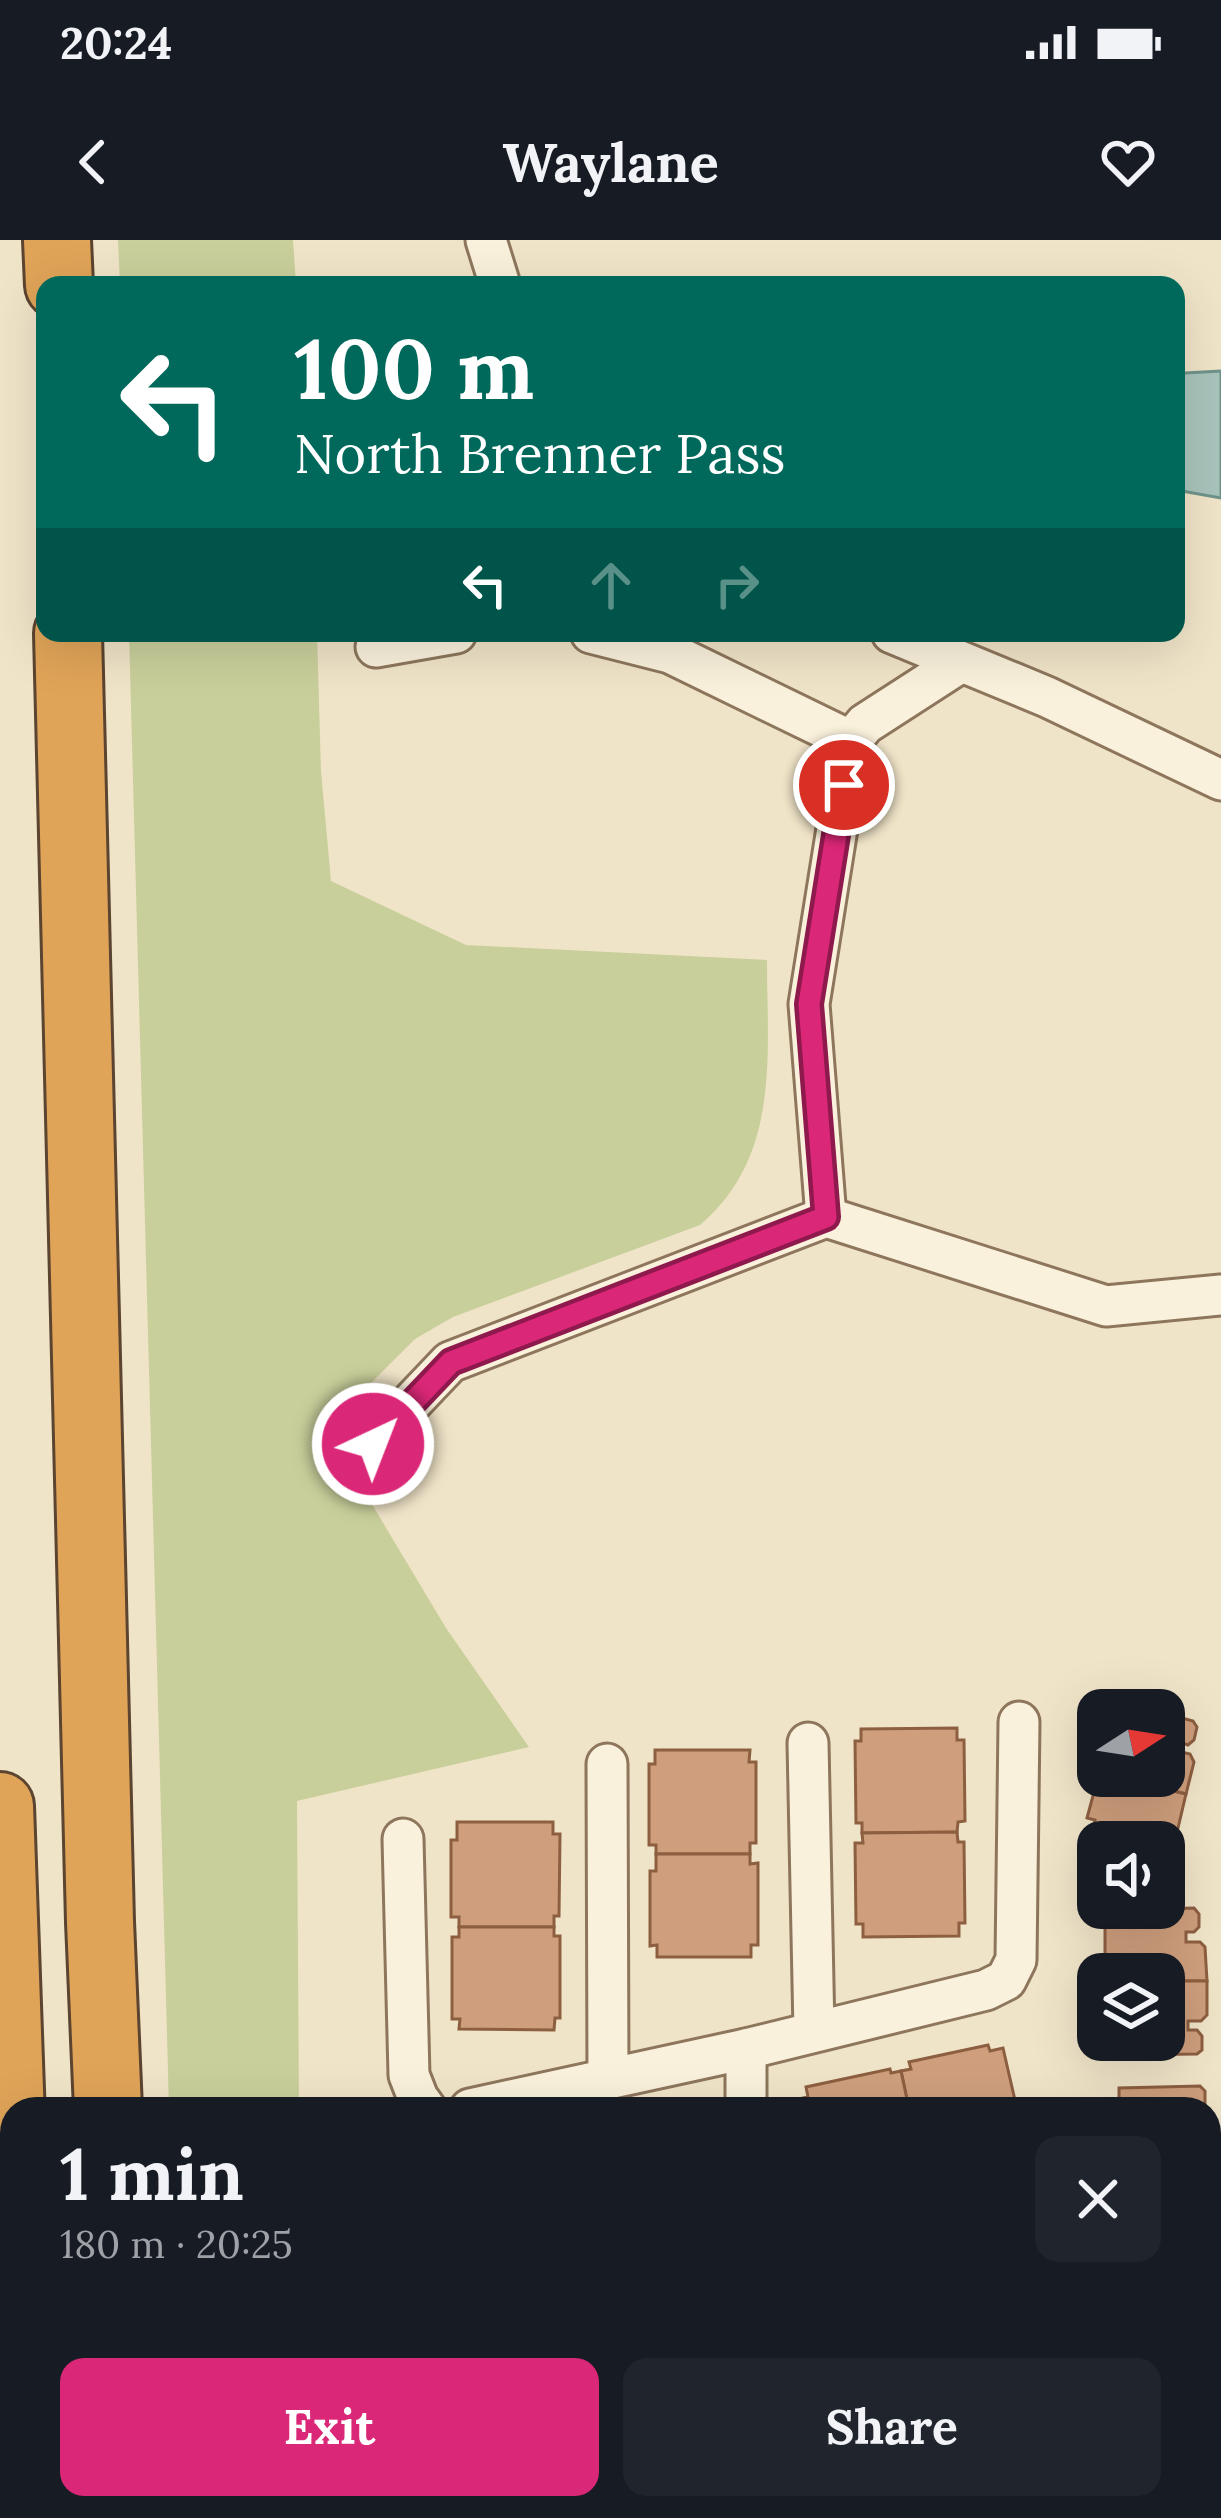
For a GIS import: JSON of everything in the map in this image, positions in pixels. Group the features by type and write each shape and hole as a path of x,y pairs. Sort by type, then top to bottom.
{"highway":[{"path":"57,240 58,276"},
{"path":"68,642 107,2097"},
{"path":"0,1806 10,2097"}],"street":[{"path":"486,240 497,276"},
{"path":"376,646 401,642"},
{"path":"627,642 670,653 851,741"},
{"path":"913,642 1047,697 1221,780"},
{"path":"826,1217 809,1004 851,741 865,724 961,662"},
{"path":"373,1444 451,1362 826,1217 1106,1306 1221,1295"},
{"path":"527,2097 746,2049 986,1990 1006,1981 1016,1960 1018,1723"},
{"path":"808,1743 814,2031"},
{"path":"607,1764 608,2080"},
{"path":"403,1839 409,2074 418,2097"},
{"path":"746,2049 746,2097"}],"green space":[{"path":"118,240 293,240 295,276 120,276"},
{"path":"129,642 317,642 321,771 331,881 466,945 767,960 764,1102 745,1168 726,1198 700,1225 453,1317 415,1339 371,1383 352,1433 361,1486 446,1628 529,1747 297,1801 299,2097 169,2097"}],"water":[{"path":"1221,371 1221,498 1185,492 1185,373"}],"building":[{"path":"1185,1719 1197,1727 1185,1744"},
{"path":"957,1728 957,1740 964,1740 965,1821 958,1822 957,1832 862,1833 862,1823 856,1823 855,1741 861,1741 861,1729"},
{"path":"655,1750 750,1750 749,1762 756,1762 756,1843 750,1843 750,1854 656,1854 656,1845 649,1845 649,1764 655,1764"},
{"path":"1185,1753 1194,1762 1185,1794"},
{"path":"1186,1794 1180,1821 1087,1818 1093,1797"},
{"path":"457,1822 553,1822 553,1834 560,1834 559,1916 554,1916 554,1927 459,1927 459,1917 451,1917 451,1840 457,1840"},
{"path":"957,1832 958,1842 964,1842 965,1923 959,1923 959,1936 863,1937 863,1924 856,1924 855,1843 863,1843 862,1833"},
{"path":"656,1854 750,1854 750,1864 758,1863 758,1945 751,1945 751,1957 657,1957 657,1945 650,1946 650,1871 656,1871"},
{"path":"1185,1908 1194,1908 1199,1914 1199,1927 1186,1932 1186,1942 1205,1947 1207,1981 1185,1981 1185,1953 1105,1953 1105,1929 1185,1929"},
{"path":"459,1927 554,1927 554,1936 560,1936 560,2018 555,2018 554,2030 459,2029 460,2019 452,2019 452,1937 459,1937"},
{"path":"1185,1981 1207,1981 1207,2015 1201,2021 1188,2021 1188,2030 1202,2036 1202,2050 1185,2054"},
{"path":"988,2045 990,2051 1003,2048 1014,2097 906,2097 901,2071 911,2069 909,2062"},
{"path":"890,2069 891,2073 901,2071 906,2097 808,2097 806,2087"},
{"path":"1200,2086 1205,2097 1119,2097 1119,2088"}],"route":[{"path":"373,1444 451,1362 826,1217 809,1004 844,785"}]}
